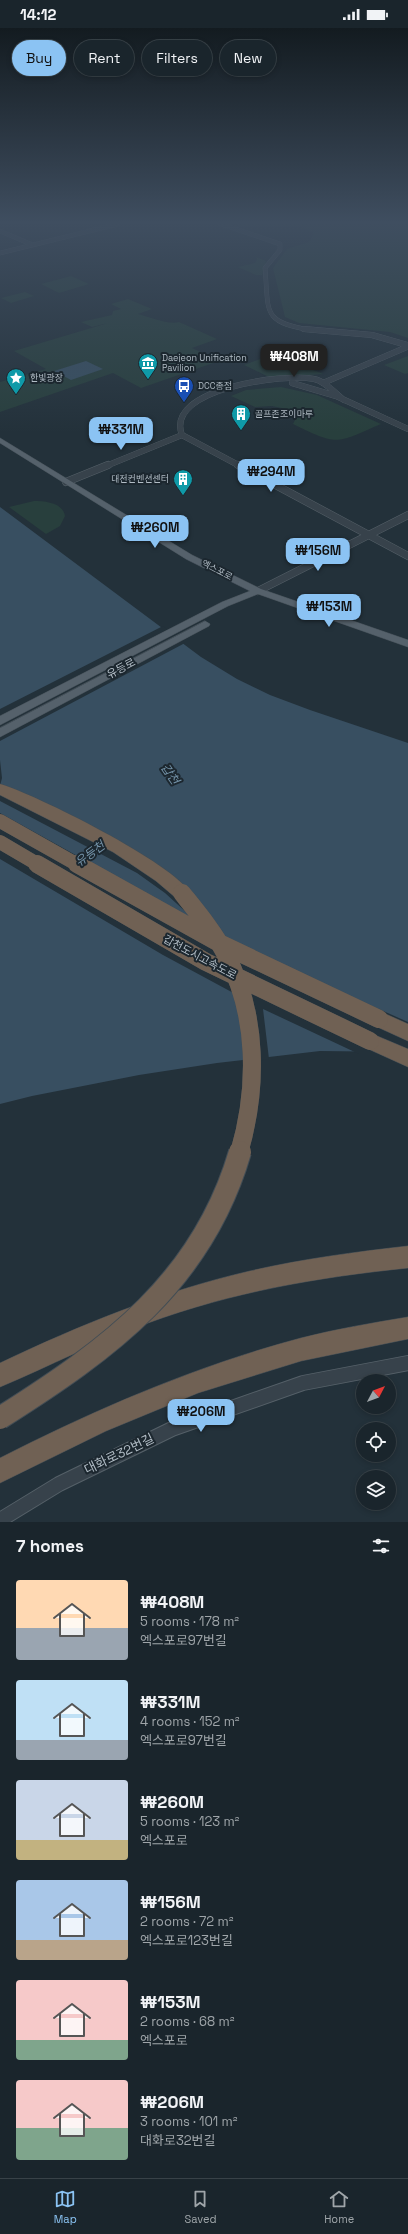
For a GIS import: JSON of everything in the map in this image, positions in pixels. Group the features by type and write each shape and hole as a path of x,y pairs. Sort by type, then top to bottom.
{"highway":[{"path":"0,789 72,823 139,859 167,879 203,916 224,950 242,990 248,1012 253,1047 253,1081 249,1119 243,1146 224,1198 212,1223 186,1261 130,1323 98,1352 58,1381 0,1418"},
{"name":"갑천도시고속도로","path":"0,822 219,943 408,1033"},
{"name":"갑천도시고속도로","path":"0,842 206,962 408,1058"},
{"path":"0,1375 86,1334 210,1290 292,1271 408,1256"},
{"path":"0,1471 110,1417 189,1384 326,1342 408,1328"}],"main road":[{"name":"엑스포로","path":"0,440 189,557 258,591 408,644"},
{"name":"유등로","path":"0,720 225,604 240,600 258,591"},
{"name":"유등로","path":"0,732 233,609 240,600"}],"street":[{"path":"268,294 272,318 279,322 309,329 371,335 391,339 408,346"},
{"path":"306,386 322,384 345,372 408,346"},
{"path":"345,372 309,379 229,387 195,402 182,414 180,430 182,435 408,556"},
{"path":"306,386 303,381 309,379 320,380 322,384 344,400"},
{"path":"274,382 306,386 344,400 408,429"},
{"path":"66,482 182,435"},
{"path":"258,591 408,515"},
{"name":"대화로32번길","path":"0,1520 59,1484 172,1429 303,1383 408,1363"}],"green space":[{"path":"18,294 29,294 34,296 11,303 1,298"},
{"path":"279,294 408,294 408,338 390,332 299,323 285,317"},
{"path":"128,299 152,309 138,314 165,322 179,322 217,339 192,348 219,361 141,388 113,373 0,412 0,382 46,369 14,351 108,323 92,327 81,322 112,315 113,311 121,309 111,304"},
{"path":"274,354 323,374 271,378 244,365"},
{"path":"408,356 408,373 405,374 384,365"},
{"name":"골프존조이마루","path":"281,387 317,395 381,424 345,439 328,439 293,424 296,418 286,409 272,406 255,407 231,396 246,390"},
{"path":"34,501 49,502 61,508 65,516 60,526 46,534 9,507"}],"water":[{"path":"86,361 103,369 71,380 54,371"},
{"path":"0,507 201,657 237,679 270,695 310,710 408,743 408,1052 320,1051 217,1063 139,1075 32,1096 0,1104 0,786 2,778 0,760"}],"pier":[{"path":"163,626 185,643 0,741 0,709"},
{"path":"0,787 141,860 224,936 318,982 408,1022 408,1054 359,1054 263,1009 269,1059 248,1062 239,996 163,955 0,859 0,813 198,923 165,893 137,873 0,801"}],"place":[{"name":"Daejeon Unification Pavilion","path":"148,380"},
{"name":"한빛광장","path":"16,395"},
{"name":"DCC종점","path":"184,403"},
{"name":"골프존조이마루","path":"241,431"},
{"name":"대전컨벤션센터","path":"183,496"}],"water label":[{"name":"갑천","path":"170,774"},
{"name":"유등천","path":"90,854"}]}
